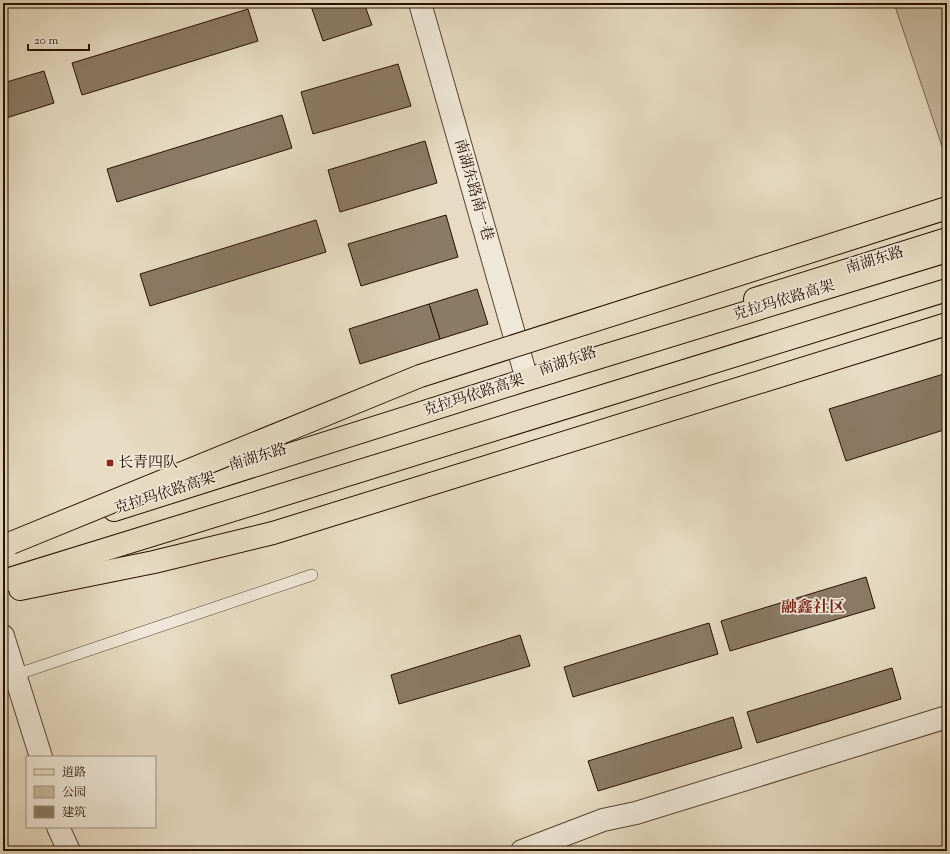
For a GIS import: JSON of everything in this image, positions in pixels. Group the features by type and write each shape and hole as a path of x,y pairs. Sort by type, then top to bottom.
{"main road":[{"path":"6,541 420,376 947,208"},
{"name":"南湖东路","path":"6,541 526,376 786,289 947,239"},
{"name":"克拉玛依路高架","path":"6,541 947,251"},
{"path":"3,578 456,434 947,282"},
{"path":"3,581 947,290"},
{"path":"3,593 154,562 273,533 947,324"}],"street":[{"name":"南湖东路南一巷","path":"420,3 526,376"},
{"path":"3,636 41,756"},
{"path":"522,851 604,820 636,813 947,718"},
{"path":"58,828 69,851"}],"lane":[{"path":"15,675 312,575"}],"green space":[{"path":"894,3 947,3 947,161"}],"building":[{"path":"310,3 364,3 372,25 323,41"},
{"path":"248,9 258,41 82,95 72,63"},
{"path":"398,64 411,106 313,134 301,92"},
{"path":"44,71 54,103 3,119 3,83"},
{"path":"282,115 292,148 117,202 107,169"},
{"path":"425,141 437,183 340,212 328,170"},
{"path":"446,215 458,257 361,286 348,244"},
{"path":"316,220 326,252 150,306 140,274"},
{"path":"477,289 488,324 440,339 429,304"},
{"path":"429,304 440,339 360,364 349,329"},
{"path":"947,373 947,429 846,461 829,409"},
{"path":"866,577 875,608 730,651 721,621"},
{"path":"709,623 718,654 573,697 564,667"},
{"path":"520,635 530,666 399,704 391,675"},
{"path":"892,668 901,699 757,743 747,712"},
{"path":"733,717 742,748 598,791 588,761"}],"place":[{"name":"长青四队","path":"110,463"}],"district":[{"name":"融鑫社区","path":"813,608"}]}
